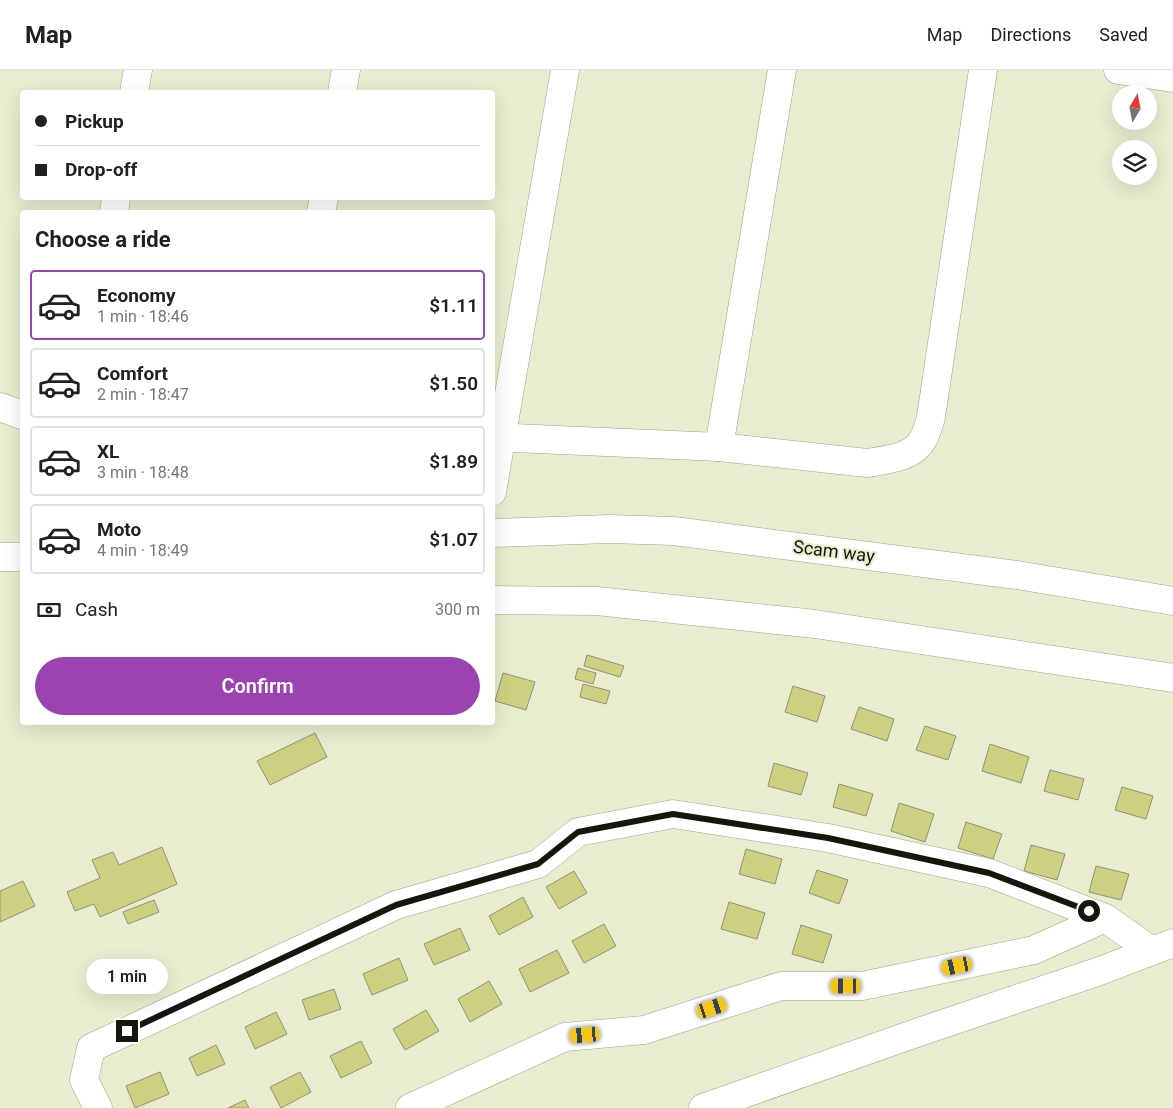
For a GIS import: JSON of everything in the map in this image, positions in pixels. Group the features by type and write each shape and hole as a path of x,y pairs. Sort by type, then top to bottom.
{"street":[{"path":"134,90 138,70"},
{"path":"342,90 346,70"},
{"path":"495,464 498,437 565,70"},
{"path":"720,447 782,70"},
{"path":"498,437 720,447 868,462 888,460 909,453 922,441 931,417 983,70"},
{"path":"1118,70 1173,78"},
{"path":"0,408 20,414"},
{"name":"Scam way","path":"495,533 609,528 674,530 1017,575 1173,601"},
{"path":"0,558 20,557"},
{"path":"495,600 597,601 815,624 1173,678"},
{"path":"98,1108 84,1080 91,1048 396,905 538,864 578,832 673,814 828,838 989,873 1105,918 1162,947"},
{"path":"410,1108 565,1036 644,1030 781,986 862,986 1034,950 1105,918"},
{"path":"703,1108 922,1030 1097,972 1162,947"}],"building":[{"path":"587,655 624,666 620,677 584,666"},
{"path":"578,668 596,673 593,684 575,679"},
{"path":"503,673 535,682 526,710 495,701"},
{"path":"583,684 610,691 606,704 580,697"},
{"path":"793,686 825,696 817,722 785,712"},
{"path":"859,707 894,719 887,741 851,729"},
{"path":"925,726 956,736 948,760 916,750"},
{"path":"315,733 327,757 270,785 257,761"},
{"path":"990,744 1029,757 1021,783 982,771"},
{"path":"774,763 808,773 801,795 768,786"},
{"path":"1050,770 1084,779 1078,800 1044,791"},
{"path":"839,784 873,794 866,816 833,807"},
{"path":"1122,787 1153,796 1146,819 1115,810"},
{"path":"899,803 934,814 925,842 891,831"},
{"path":"966,822 1002,834 993,859 958,848"},
{"path":"1031,845 1065,854 1057,880 1024,871"},
{"path":"162,847 177,884 100,917 94,904 75,911 67,892 100,878 92,860 113,852 119,865"},
{"path":"746,849 782,859 775,884 739,874"},
{"path":"1096,866 1129,874 1121,900 1089,892"},
{"path":"817,870 848,880 839,904 809,893"},
{"path":"574,871 587,893 559,909 546,887"},
{"path":"23,881 35,906 0,922 0,891"},
{"path":"523,897 533,917 499,935 489,916"},
{"path":"154,900 159,912 128,924 123,912"},
{"path":"729,902 765,913 757,939 721,929"},
{"path":"604,924 616,946 584,963 572,941"},
{"path":"801,925 832,935 823,963 792,954"},
{"path":"460,928 470,950 434,965 424,944"},
{"path":"557,950 569,973 530,992 519,969"},
{"path":"399,958 408,980 372,995 363,974"},
{"path":"489,981 502,1004 470,1022 458,999"},
{"path":"334,989 341,1009 309,1020 302,1000"},
{"path":"426,1010 439,1031 405,1050 393,1029"},
{"path":"276,1012 287,1034 255,1049 245,1027"},
{"path":"361,1041 372,1063 341,1078 330,1056"},
{"path":"216,1045 225,1064 197,1076 189,1058"},
{"path":"160,1072 169,1094 135,1108 126,1086"},
{"path":"300,1072 311,1092 281,1108 270,1087"},
{"path":"245,1100 249,1108 228,1108"}],"route":[{"path":"127,1031 396,905 538,864 578,832 673,814 828,838 989,873 1089,911"}]}
